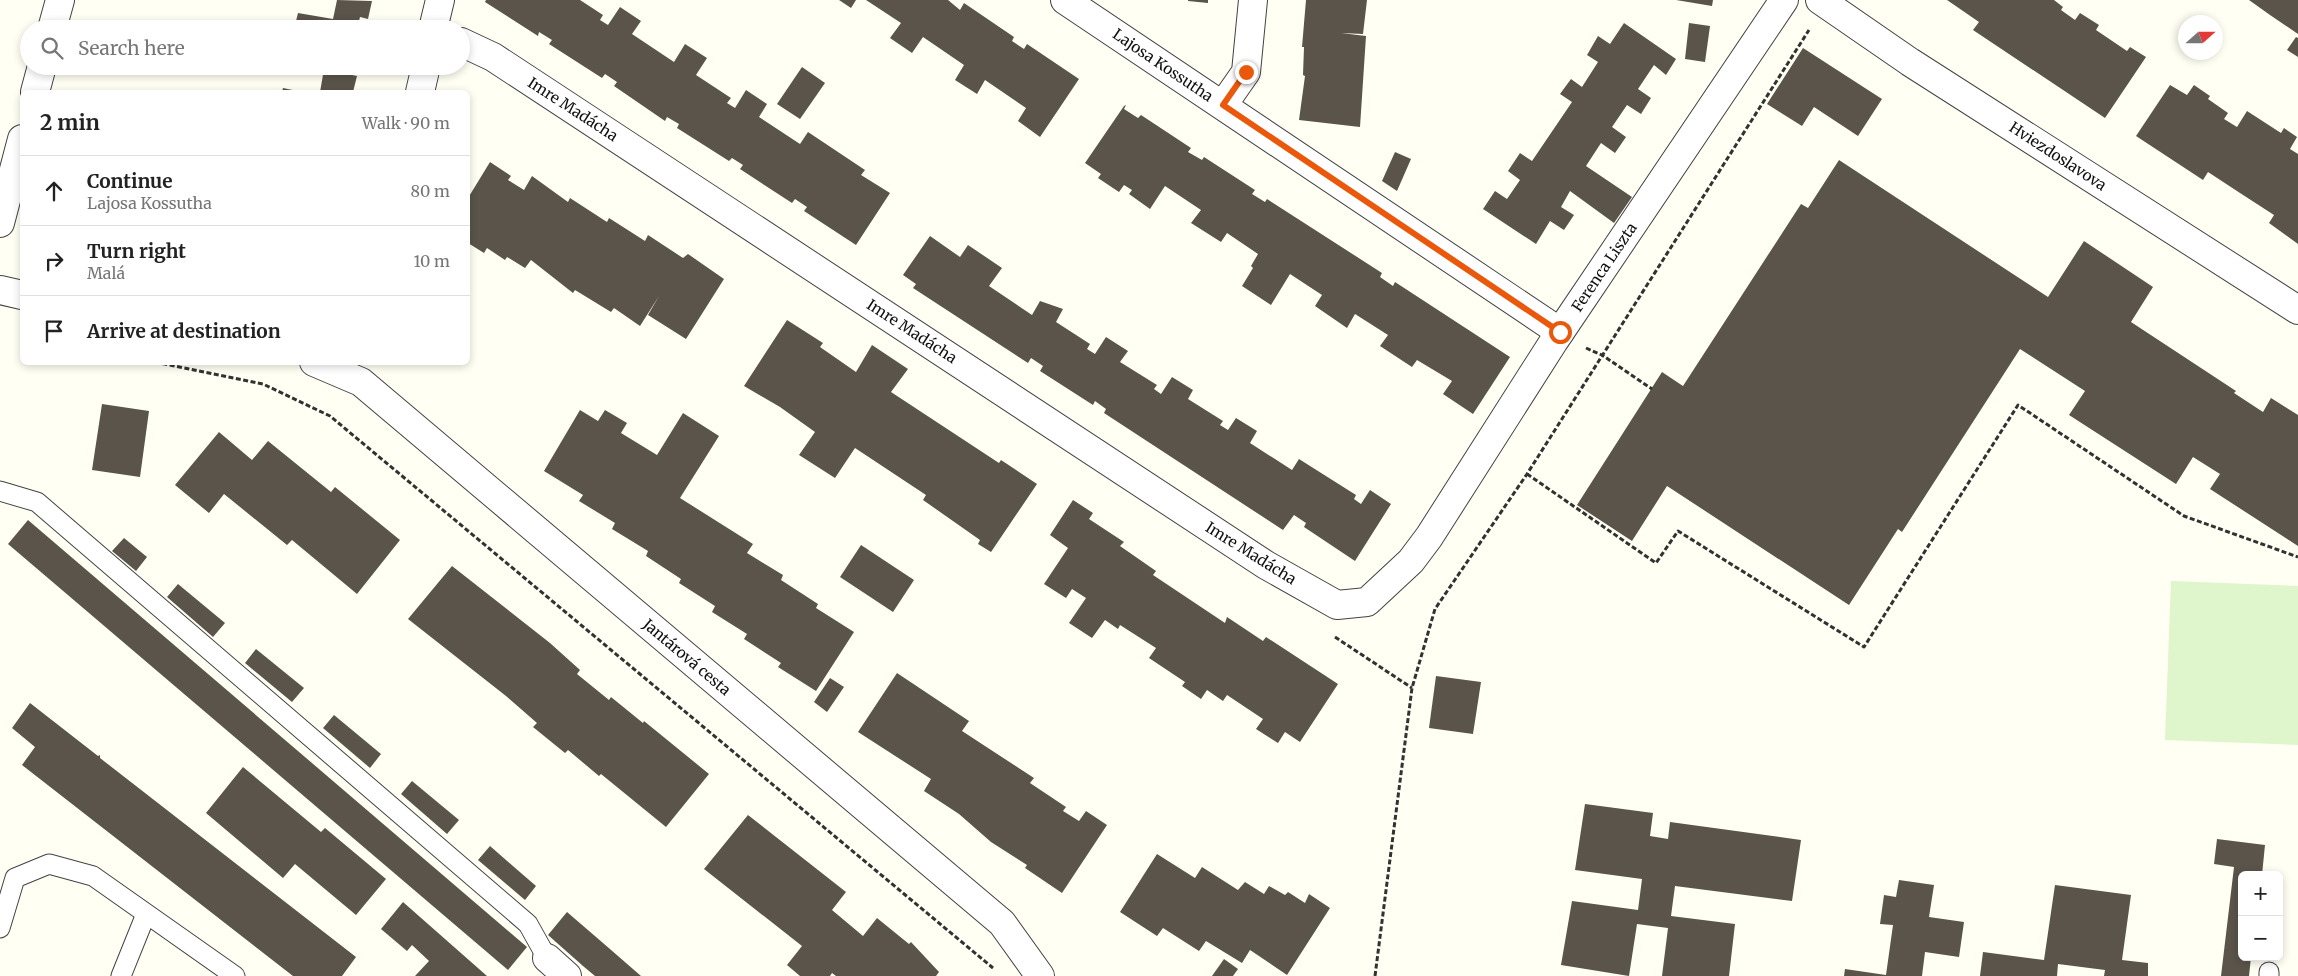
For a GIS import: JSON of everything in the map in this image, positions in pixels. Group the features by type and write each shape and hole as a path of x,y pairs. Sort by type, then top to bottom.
{"street":[{"path":"54,20 60,0"},
{"path":"435,20 440,0"},
{"name":"Lajosa Kossutha","path":"1065,0 1570,339"},
{"path":"1223,105 1246,72 1253,0"},
{"name":"Ferenca Liszta","path":"1337,605 1367,602 1411,561 1429,537 1570,339 1784,0"},
{"name":"Hviezdoslavova","path":"1823,2 1910,62 2298,310"},
{"name":"Imre Madácha","path":"470,46 493,57 1266,565 1337,605"},
{"path":"36,90 40,75"},
{"path":"420,90 424,75"},
{"path":"0,223 20,147"},
{"path":"0,290 20,295"},
{"name":"Jantárová cesta","path":"329,365 363,372 1002,923 1040,976"},
{"path":"547,958 567,976"}],"lane":[{"path":"0,491 37,502 528,924 547,958"},
{"path":"0,928 15,878 49,864 93,876 235,976"},
{"path":"121,976 146,914"}],"path":[{"path":"1375,976 1412,688 1435,609 1527,474 1823,2"},
{"path":"1570,339 1602,355 1652,389"},
{"path":"170,365 263,384 330,416 994,969"},
{"path":"1527,474 1656,563 1678,531 1864,647 2018,405 2184,516 2298,557"},
{"path":"1337,605 1322,628 1412,688"}],"green space":[{"path":"2171,581 2298,586 2298,745 2165,740"}],"building":[{"path":"337,0 372,1 368,19 360,17 359,20 296,20 298,13 333,19"},
{"path":"486,0 580,0 603,15 600,20 608,25 620,7 641,21 632,34 674,62 685,44 707,58 696,75 731,98 727,103 735,108 746,90 767,104 759,117 800,144 808,132 865,170 861,175 890,193 856,245 804,211 807,207 795,199 792,203 740,169 743,165 732,158 729,161 677,128 679,124 667,117 665,121 614,86 617,82 605,74 602,78 549,44 552,40 539,32 538,36 485,2"},
{"path":"839,0 856,0 851,8"},
{"path":"866,0 948,0 960,10 964,3 1014,37 1012,41 1024,49 1027,44 1079,79 1040,137 1018,121 1026,108 985,80 977,94 955,80 964,65 923,37 912,53 890,38 901,23"},
{"path":"1208,0 1208,3 1188,1"},
{"path":"1306,0 1367,0 1363,34 1341,33 1366,36 1360,127 1299,120 1305,76 1303,75 1304,47 1302,47"},
{"path":"1676,0 1713,0 1712,6"},
{"path":"1947,0 2054,0 2063,7 2061,10 2075,20 2080,13 2099,25 2096,30 2127,51 2130,47 2146,57 2105,118 1973,30 1979,22"},
{"path":"2249,0 2298,0 2298,34 2270,15"},
{"path":"1624,23 1676,59 1666,75 1654,65 1638,89 1651,98 1641,114 1627,105 1612,127 1626,137 1615,153 1601,143 1586,166 1632,197 1614,223 1570,191 1561,207 1574,215 1564,230 1550,221 1536,244 1483,209 1495,191 1507,199 1520,180 1508,171 1520,153 1532,161 1572,102 1560,94 1571,79 1582,87 1598,62 1587,55 1598,36 1610,44"},
{"path":"1689,23 1710,26 1705,62 1685,59"},
{"path":"2296,37 2298,38 2298,57 2287,50"},
{"path":"1803,48 1882,99 1858,136 1814,107 1802,126 1767,104"},
{"path":"802,67 825,83 800,119 777,104"},
{"path":"323,75 357,76 354,90 320,90"},
{"path":"2170,85 2187,95 2194,85 2210,96 2208,99 2228,113 2224,119 2237,127 2247,111 2281,133 2284,128 2297,137 2290,149 2298,154 2298,244 2269,223 2274,215 2208,172 2203,180 2136,136"},
{"path":"1126,105 1124,109 1138,118 1141,115 1191,148 1188,152 1202,160 1204,157 1255,190 1252,194 1265,202 1267,199 1382,273 1380,277 1393,286 1395,282 1510,357 1473,414 1443,394 1452,381 1417,360 1412,367 1380,346 1388,335 1355,314 1347,328 1315,306 1322,295 1290,274 1271,305 1242,286 1253,268 1251,266 1258,254 1227,233 1221,242 1191,223 1201,210 1165,186 1150,209 1129,194 1132,190 1124,185 1119,192 1098,178 1101,174 1085,163"},
{"path":"1395,152 1411,159 1397,191 1382,181"},
{"path":"1839,160 2048,297 2084,241 2153,287 2131,322 2236,391 2234,393 2263,412 2271,398 2298,415 2298,546 2210,489 2220,474 2193,457 2176,484 2069,415 2085,391 2020,349 1902,532 1898,529 1849,605 1667,486 1632,541 1577,505 1662,372 1683,386 1801,204 1808,208"},
{"path":"490,162 511,176 508,180 524,190 532,176 568,202 570,198 607,222 609,218 645,241 648,235 683,258 688,254 724,279 686,339 648,315 659,296 640,326 614,308 611,312 575,290 573,293 531,260 525,268 507,257 505,260 487,248 484,253 470,244 470,195"},
{"path":"930,236 960,257 968,245 1002,268 989,286 1032,315 1040,301 1063,309 1056,322 1090,344 1087,349 1095,354 1106,337 1128,351 1120,362 1157,385 1154,389 1161,394 1172,377 1193,390 1188,399 1223,421 1220,425 1228,430 1236,418 1257,431 1250,443 1292,470 1299,459 1356,495 1354,499 1361,504 1370,490 1391,504 1355,561 1304,527 1306,523 1294,515 1283,530 1104,413 1106,409 1095,401 1093,405 1040,371 1043,366 1031,358 1028,363 913,288 916,284 903,275"},
{"path":"787,320 823,343 820,347 856,372 872,345 908,369 891,392 999,463 1001,460 1037,484 991,552 978,544 980,540 923,500 926,495 855,448 835,478 799,455 815,432 780,407 744,386"},
{"path":"102,404 149,411 140,477 92,470"},
{"path":"580,410 598,421 605,410 627,423 621,433 657,455 683,413 719,436 680,498 753,544 747,553 783,575 781,580 818,604 816,608 854,632 816,691 778,667 781,663 744,639 747,634 712,612 715,606 679,583 681,579 646,556 648,551 612,529 615,523 579,501 583,495 544,471"},
{"path":"219,432 252,460 268,441 331,492 335,487 400,540 357,594 292,540 287,545 224,494 209,513 175,485"},
{"path":"1073,500 1093,513 1089,519 1124,542 1120,546 1156,571 1153,575 1225,623 1227,617 1263,641 1266,637 1338,684 1300,742 1285,732 1278,743 1256,729 1263,719 1227,695 1223,701 1207,690 1201,699 1182,686 1185,682 1149,658 1156,648 1120,625 1118,629 1105,620 1092,638 1069,623 1086,598 1072,589 1066,598 1044,584 1068,548 1050,535"},
{"path":"28,520 527,947 508,970 8,544"},
{"path":"124,538 147,557 136,571 112,551"},
{"path":"861,545 914,580 893,612 840,577"},
{"path":"452,566 550,643 580,670 577,674 609,700 611,697 643,723 644,721 709,774 666,827 601,774 599,776 568,750 565,753 533,727 537,723 506,696 408,619"},
{"path":"178,584 225,623 213,637 167,597"},
{"path":"256,649 304,688 292,702 245,663"},
{"path":"897,673 969,721 962,731 1034,778 1030,783 1066,807 1063,811 1079,821 1086,811 1107,825 1062,893 1025,868 1027,865 991,842 959,814 924,791 931,779 858,732"},
{"path":"1436,676 1481,682 1473,734 1429,728"},
{"path":"830,678 844,687 827,712 814,702"},
{"path":"30,703 98,756 100,755 100,758 356,957 342,976 293,976 22,765 35,747 12,728"},
{"path":"334,715 381,754 370,768 323,728"},
{"path":"243,767 321,832 325,828 386,879 356,915 295,864 283,878 206,813"},
{"path":"412,781 459,820 447,834 401,794"},
{"path":"1585,804 1653,813 1650,836 1668,839 1670,822 1801,840 1792,901 1675,886 1671,916 1735,924 1729,976 1662,976 1668,928 1637,924 1629,976 1561,965 1572,901 1638,910 1642,879 1575,870"},
{"path":"748,815 846,892 832,910 863,936 877,918 909,944 911,942 939,972 936,976 836,976 832,973 830,976 800,976 787,965 802,946 704,869"},
{"path":"2217,839 2265,845 2262,871 2238,871 2238,961 2251,961 2249,976 2221,976 2234,867 2214,864"},
{"path":"490,846 536,886 525,900 478,860"},
{"path":"1157,854 1195,878 1202,867 1238,890 1245,882 1264,894 1269,886 1285,895 1288,892 1305,903 1309,894 1330,908 1287,975 1250,950 1242,963 1206,941 1199,951 1163,928 1157,936 1120,912"},
{"path":"1899,880 1934,885 1929,917 1964,922 1959,957 1925,952 1922,976 1844,976 1845,969 1886,975 1893,925 1880,924 1884,895 1896,897"},
{"path":"2055,885 2131,895 2122,960 2148,963 2148,976 2104,976 2105,970 2058,964 2057,976 1980,976 1983,952 2044,960"},
{"path":"403,902 487,976 415,976 429,961 412,945 407,951 381,929"},
{"path":"567,912 641,976 595,976 583,966 548,935"},
{"path":"1224,959 1238,969 1233,976 1212,976"}],"route":[{"path":"1246,72 1223,105 1560,332"}]}
